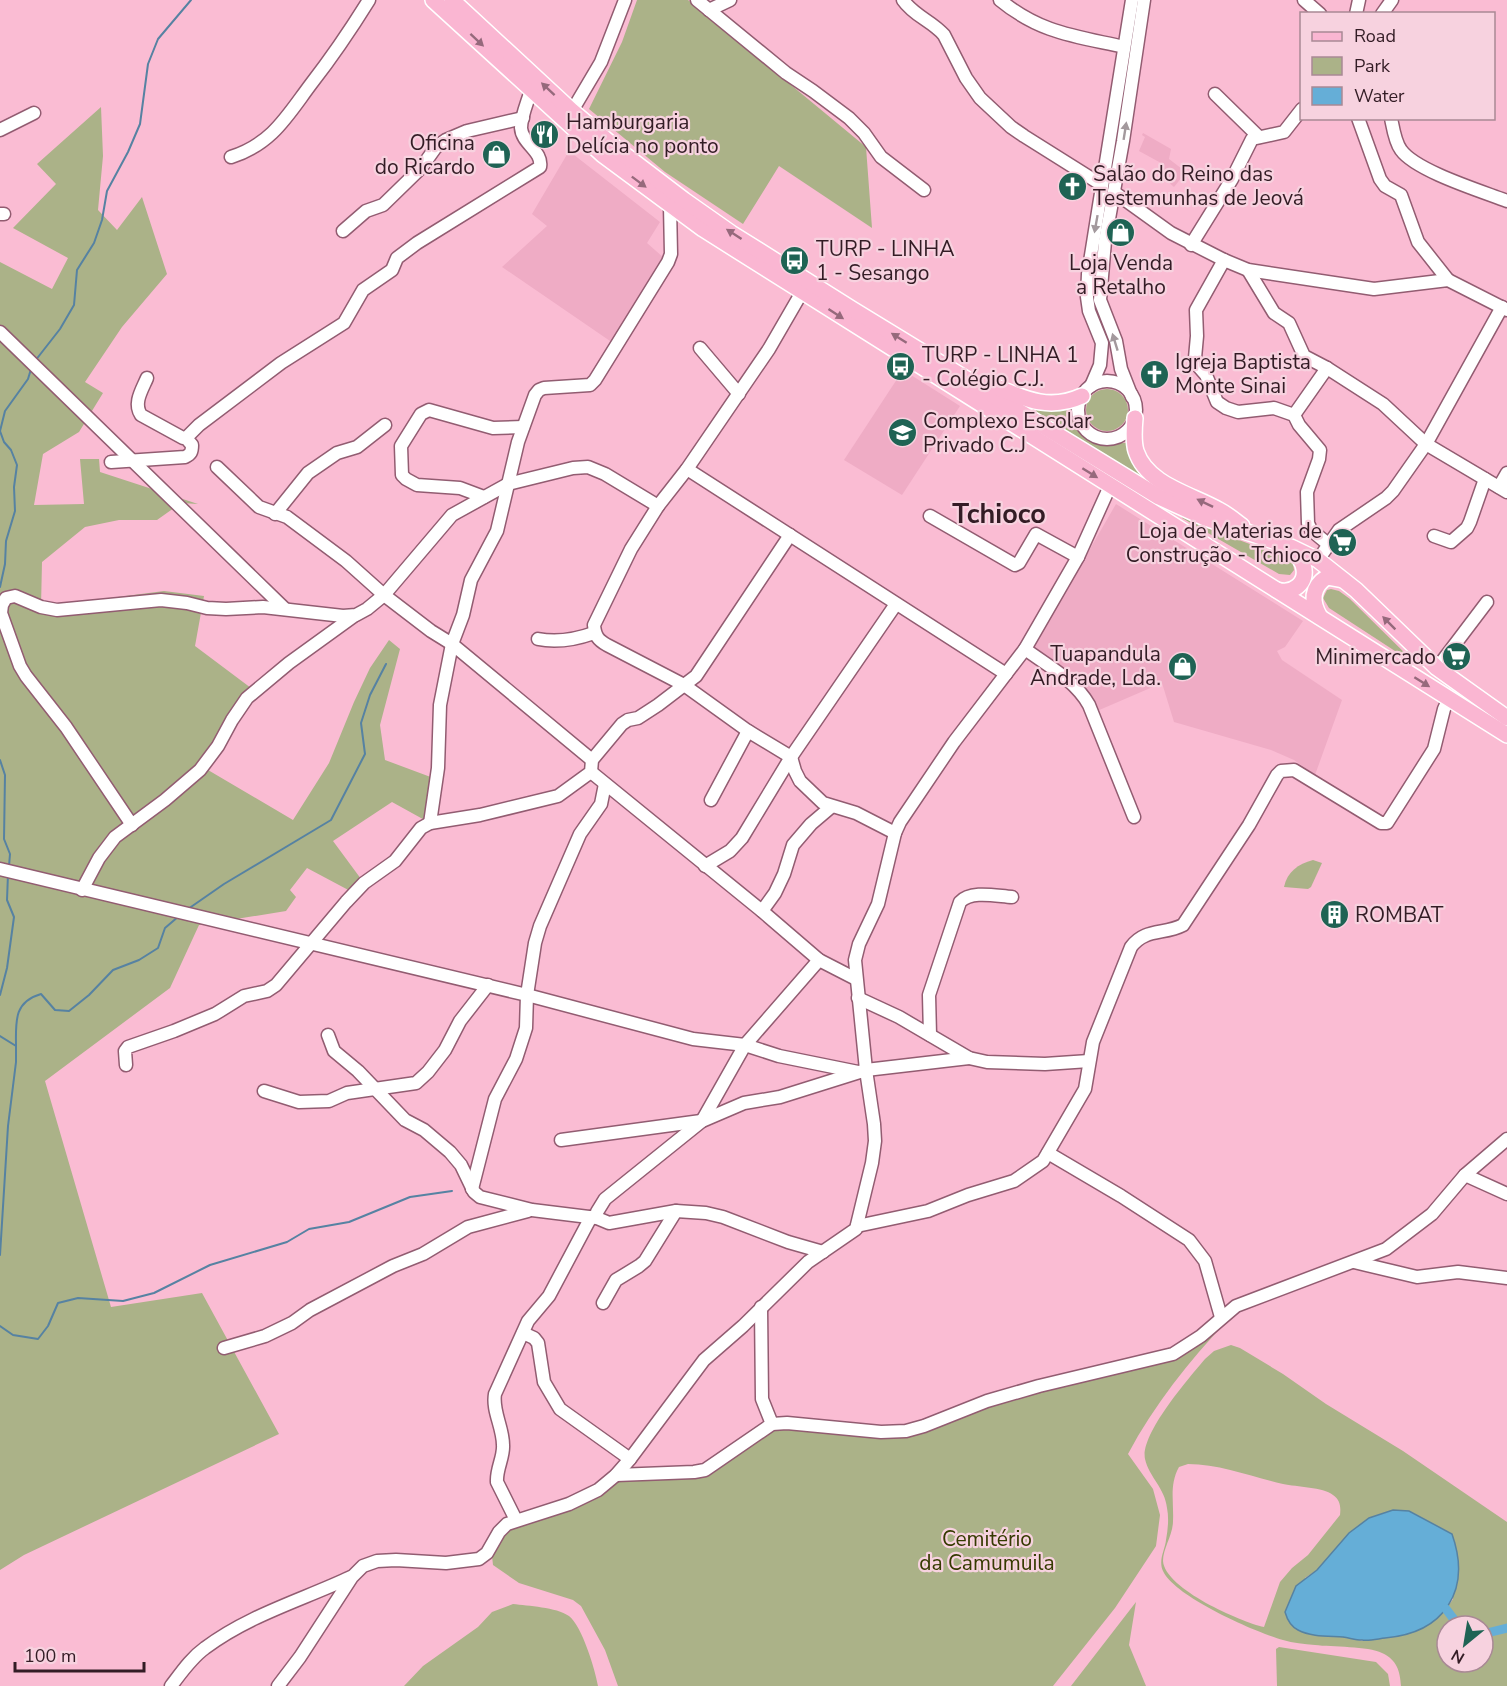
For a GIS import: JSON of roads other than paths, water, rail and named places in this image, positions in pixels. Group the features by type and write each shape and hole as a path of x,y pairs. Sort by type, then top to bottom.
{"main road":[{"path":"434,0 603,155 670,207 735,251 1507,735"},
{"path":"453,0 572,111 639,166 716,222 949,369 1160,497 1205,518 1291,547 1318,560 1343,580 1437,668 1507,717"},
{"path":"949,369 1042,403 1060,404 1086,391"},
{"path":"1135,418 1136,452 1155,478 1219,510 1255,534"},
{"path":"1277,590 1292,591 1300,584 1305,572 1291,547"},
{"path":"1320,617 1313,601 1316,586 1327,577 1343,580"}],"street":[{"path":"231,157 248,152 267,139 284,122 342,44 369,0"},
{"path":"572,111 601,62 625,0"},
{"path":"697,0 786,73 849,118 864,133 881,157 924,190"},
{"path":"710,10 730,0"},
{"path":"903,0 909,8 944,35 971,88 1003,119 1024,136 1102,185"},
{"path":"1000,0 1030,22 1047,29 1124,47"},
{"path":"1132,0 1088,274 1089,311 1102,343 1100,366 1078,406 1080,422 1087,431 1096,437 1106,439 1122,435 1130,428 1136,411 1120,369 1116,341 1100,300 1105,241 1144,0"},
{"path":"1304,0 1318,12"},
{"path":"186,438 199,425 281,363 344,323 363,290 392,270 397,258 410,248 540,167 541,161 526,141 521,128 531,90"},
{"path":"1215,94 1259,137"},
{"path":"1191,245 1234,175 1250,141 1284,132 1300,112"},
{"path":"0,130 34,113"},
{"path":"343,231 366,211 383,205 421,168 436,147 446,140 467,131 523,118"},
{"path":"1359,120 1380,179 1385,186 1401,195 1418,242 1448,280"},
{"path":"1391,120 1398,147 1410,159 1435,172 1507,201"},
{"path":"1114,192 1142,214 1191,245 1248,270 1374,289 1448,280 1505,309 1426,444 1393,491 1339,530 1318,560"},
{"path":"430,823 438,768 440,705 452,644 463,615 471,580 497,531 523,427 539,390 590,385 595,380 668,262 671,254 670,207"},
{"path":"1224,260 1196,310 1195,358 1206,375 1217,402 1238,412 1274,408 1294,415 1299,425 1320,450 1307,492 1308,523 1311,530 1328,544"},
{"path":"1248,270 1274,313 1289,323 1304,356 1383,404 1426,444 1503,489 1507,473"},
{"path":"802,292 769,349 687,469 658,506 631,549 594,625 594,633 607,645 684,685 748,731 791,757 800,781 823,803 855,813 896,833"},
{"path":"0,332 285,609"},
{"path":"700,348 739,394"},
{"path":"1294,415 1327,368"},
{"path":"111,462 185,457 192,451 192,445 186,438 141,415 137,403 147,378"},
{"path":"1086,391 1102,382 1114,382 1125,388 1132,397"},
{"path":"484,497 460,488 417,484 406,479 402,475 400,453 403,440 421,414 429,410 493,428 523,427"},
{"path":"275,514 309,473 337,453 357,447 385,425"},
{"path":"217,467 259,507 287,517 346,561 384,595 452,644 592,766 605,784 819,960 856,979"},
{"path":"82,890 99,858 115,837 200,770 218,746 247,698 289,663 384,595 452,515 508,484 573,468 588,467 605,474 658,506"},
{"path":"687,469 1006,674"},
{"path":"1434,536 1451,542 1467,528 1485,479"},
{"path":"278,1686 300,1657 352,1577 363,1566 377,1560 446,1563 479,1559 487,1553 499,1532 507,1524 568,1504 598,1490 630,1459 699,1365 808,1262 853,1233 857,1226 872,1163 874,1141 874,1124 862,1071 855,960 859,944 878,904 896,833 900,822 954,742 1025,649 1077,557 1110,486"},
{"path":"930,516 1015,565 1019,563 1036,534 1077,557"},
{"path":"126,1065 124,1051 128,1047 215,1014 244,996 267,991 276,986 346,902 364,883 395,861 421,828 430,823 480,815 558,796 592,766 622,724 648,712 696,676 790,536"},
{"path":"132,825 66,727 20,666 2,613 2,605 6,598 15,596 41,607 57,610 161,600 207,608 263,607 344,616 356,615"},
{"path":"1437,668 1487,602"},
{"path":"705,866 736,845 791,757 896,604"},
{"path":"538,639 548,641 580,638 594,633"},
{"path":"1025,649 1073,683 1082,693 1089,705 1134,817"},
{"path":"857,1226 928,1210 1014,1181 1038,1166 1048,1153 1084,1089 1094,1042 1131,947 1143,935 1176,928 1183,924 1249,825 1276,775 1281,771 1294,770 1381,823 1387,823 1434,750 1449,698"},
{"path":"711,800 748,731"},
{"path":"472,1189 495,1099 522,1043 526,1028 527,995 540,926 580,834 601,804 605,784"},
{"path":"762,911 784,874 794,845 811,824 831,807"},
{"path":"0,869 527,995 693,1039 745,1045 779,1056 862,1071"},
{"path":"930,1035 929,995 960,902 965,897 974,895 1012,897"},
{"path":"516,1520 497,1482 496,1476 504,1448 494,1402 495,1394 534,1311 549,1296 599,1206 702,1121 745,1045 819,960"},
{"path":"264,1091 299,1102 328,1101 346,1093 416,1083 446,1050 460,1021 488,986"},
{"path":"858,998 899,1017 969,1058 987,1062 1045,1064 1089,1062"},
{"path":"328,1035 334,1051 375,1088 405,1120 424,1131 450,1152 461,1165 472,1189 480,1197 532,1210 594,1217 609,1223 692,1210 723,1217 788,1242 823,1252"},
{"path":"561,1140 702,1121 744,1103 780,1097 862,1071 969,1058"},
{"path":"616,1475 705,1470 772,1424 787,1423 881,1432 906,1431 987,1401 1039,1386 1173,1354 1201,1336 1236,1306 1386,1248 1420,1225 1465,1175 1507,1139"},
{"path":"1048,1153 1189,1240 1205,1261 1221,1317"},
{"path":"1465,1175 1507,1194"},
{"path":"224,1348 265,1336 292,1323 310,1310 393,1266 423,1254 468,1227 532,1210"},
{"path":"603,1303 616,1280 645,1261 676,1211"},
{"path":"1354,1262 1417,1277 1458,1272 1507,1278"},
{"path":"761,1308 762,1399 772,1424"},
{"path":"523,1333 534,1338 538,1343 544,1382 560,1409 630,1459"},
{"path":"171,1686 204,1648 273,1608 309,1596 352,1577"}],"water":[{"path":"1393,1510 1409,1511 1452,1534 1457,1555 1458,1574 1455,1591 1448,1606 1441,1614 1435,1614 1435,1619 1423,1628 1406,1634 1373,1640 1314,1635 1298,1630 1288,1620 1285,1612 1296,1586 1317,1570 1349,1533 1369,1518"}],"waterway":[{"path":"35,361 60,329 74,305 77,270 94,243 102,220 107,191 140,124 148,64 158,39 191,0"},
{"path":"0,587 5,564 6,541 15,511 14,487 17,465 0,431 5,411 28,379 31,369"},
{"path":"188,909 224,884 331,820 365,754 361,723 370,695 386,664"},
{"path":"0,760 5,775 4,839 10,854 9,866"},
{"path":"0,995 7,968 14,917 7,900 8,874"},
{"path":"16,1046 18,1014 25,1002 41,994 55,1010 69,1011 89,995 113,970 139,960 158,948 165,928 179,916"},
{"path":"0,1036 16,1046 8,1126 0,1255"},
{"path":"0,1326 13,1335 38,1339 48,1326 58,1303 78,1298 123,1301 154,1293 210,1265 287,1242 309,1229 349,1222 410,1197 452,1191"},
{"path":"1446,1609 1450,1614"},
{"path":"1495,1631 1507,1628"}],"place":[{"name":"Hamburgaria Delícia no ponto","path":"545,134"},
{"name":"Oficina do Ricardo","path":"496,155"},
{"name":"Salão do Reino das Testemunhas de Jeová","path":"1072,186"},
{"name":"Loja Venda a Retalho","path":"1121,232"},
{"name":"TURP - LINHA 1 - Sesango","path":"795,261"},
{"name":"TURP - LINHA 1 - Colégio C.J.","path":"901,367"},
{"name":"Igreja Baptista Monte Sinai","path":"1154,374"},
{"name":"Complexo Escolar Privado C.J","path":"902,433"},
{"name":"Loja de Materias de Construção - Tchioco","path":"1343,543"},
{"name":"Minimercado","path":"1457,657"},
{"name":"Tuapandula Andrade, Lda.","path":"1182,666"},
{"name":"ROMBAT","path":"1334,915"}],"district":[{"name":"Tchioco","path":"999,514"}],"park label":[{"name":"Cemitério da Camumuila","path":"987,1551"}]}
